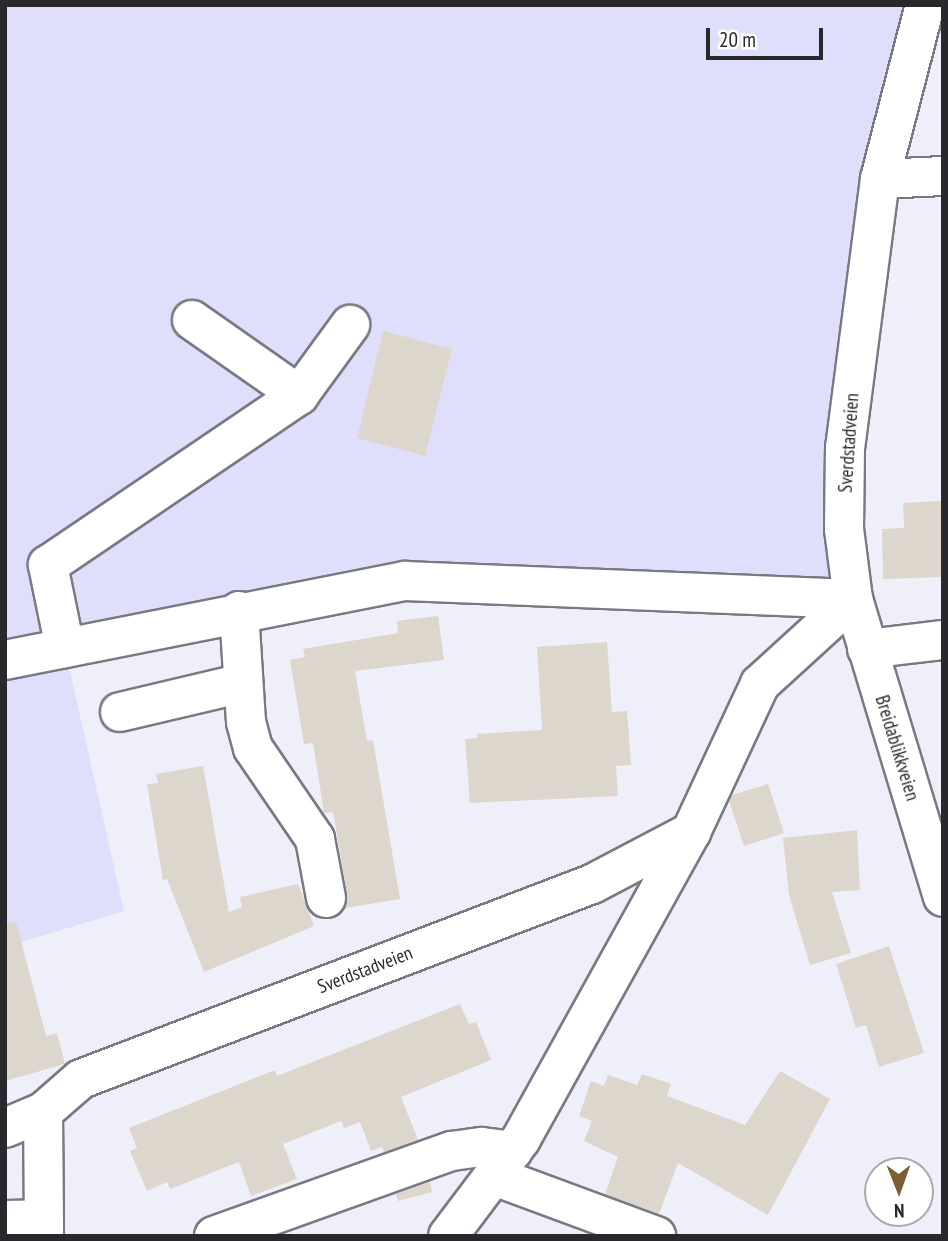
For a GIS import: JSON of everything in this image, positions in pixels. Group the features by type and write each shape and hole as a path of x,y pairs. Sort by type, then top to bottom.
{"street":[{"name":"Sverdstadveien","path":"853,599 844,529 845,447 880,179 925,5"},
{"path":"880,179 943,176"},
{"path":"192,320 299,395"},
{"path":"65,648 48,565 299,395 350,325"},
{"path":"5,660 239,611 405,581 853,599"},
{"path":"448,1236 503,1164 691,832 760,684 853,599"},
{"name":"Breidablikkveien","path":"853,599 943,897"},
{"path":"239,611 246,722 253,748 315,839 326,898"},
{"path":"867,649 943,640"},
{"path":"120,712 243,683"},
{"name":"Sverdstadveien","path":"5,1128 43,1112 81,1079 592,884 691,832"},
{"path":"5,1220 44,1227 43,1112"},
{"path":"214,1236 452,1151 482,1147 503,1164 656,1236"}],"shaded area":[{"path":"5,5 925,5 880,179 853,599 405,581 65,649 124,911 5,947"}],"building":[{"path":"383,331 452,349 425,456 357,438"},
{"path":"943,501 943,577 883,579 882,529 904,528 903,503"},
{"path":"438,616 444,660 355,671 367,741 373,740 400,899 345,908 347,894 333,812 324,813 313,743 304,744 290,660 305,657 303,649 398,633 397,621"},
{"path":"607,642 612,712 627,711 631,765 616,766 618,796 470,803 465,739 477,738 477,734 542,730 537,647"},
{"path":"203,766 229,912 242,907 240,897 298,884 314,926 204,972 167,879 163,880 147,784 158,783 156,774"},
{"path":"768,784 784,833 744,846 729,801 732,795"},
{"path":"857,830 860,890 832,892 851,953 810,965 789,895 783,838"},
{"path":"16,922 46,1036 57,1033 65,1064 5,1081 5,924"},
{"path":"889,946 924,1053 879,1067 866,1025 856,1028 836,964"},
{"path":"460,1004 469,1024 476,1022 491,1060 401,1097 418,1140 384,1152 382,1147 371,1151 360,1122 344,1128 341,1121 283,1144 297,1179 251,1196 239,1162 170,1189 167,1182 147,1191 130,1151 137,1148 129,1128 275,1070 277,1076"},
{"path":"780,1071 830,1099 768,1215 678,1163 659,1214 605,1194 618,1157 584,1141 592,1121 579,1116 591,1081 604,1086 608,1075 637,1085 642,1074 671,1084 667,1096 745,1125"},
{"path":"430,1182 432,1192 398,1201 396,1194"}]}
